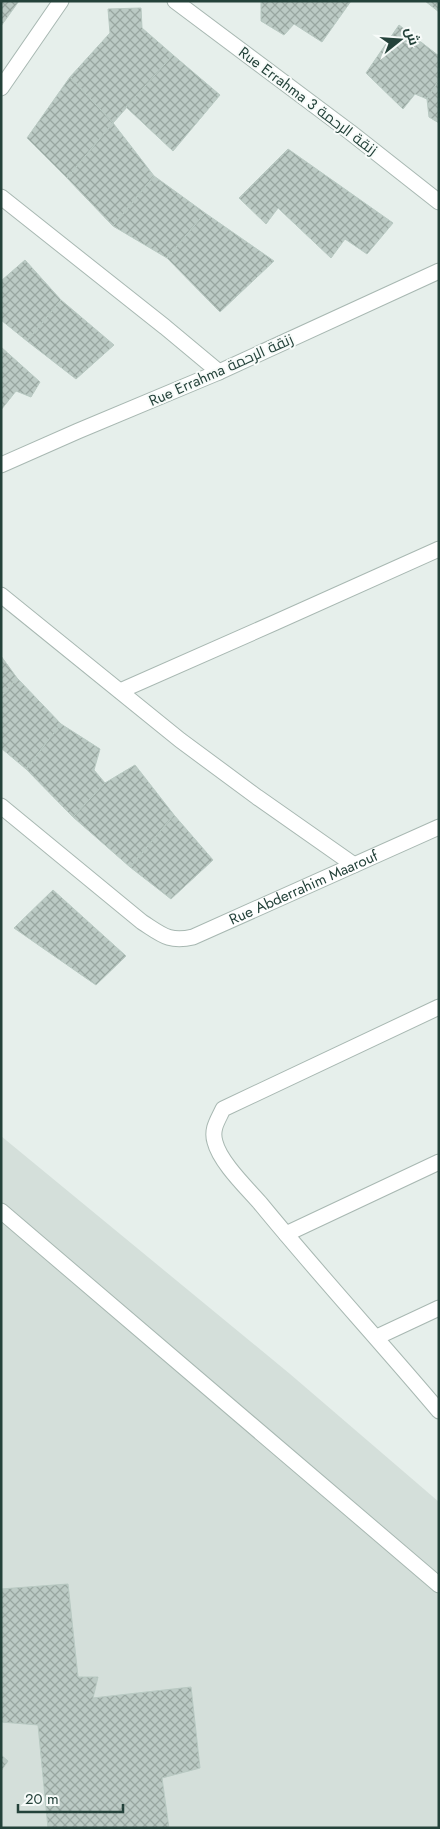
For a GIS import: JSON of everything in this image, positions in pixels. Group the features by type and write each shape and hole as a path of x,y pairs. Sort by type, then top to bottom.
{"street":[{"path":"1,88 61,1"},
{"name":"Rue Errahma 3 زنقة الرحمة","path":"175,1 350,132 439,202"},
{"path":"1,197 220,372"},
{"name":"Rue Errahma زنقة الرحمة","path":"1,465 220,372 439,270"},
{"path":"120,691 439,549"},
{"path":"1,594 180,740 249,792 354,865"},
{"name":"Rue Abderrahim Maarouf","path":"1,806 142,922 167,938 178,940 193,937 439,827"},
{"path":"439,1007 223,1110 214,1127 215,1142 223,1158 439,1411"},
{"path":"286,1234 439,1162"},
{"path":"1,1211 439,1585"},
{"path":"377,1338 439,1308"}],"shaded area":[{"path":"1,1136 290,1374 439,1502 439,1828 1,1828"}],"building":[{"path":"1,1 19,1 1,26"},
{"path":"261,1 351,1 322,42 294,24 284,35 261,21"},
{"path":"425,1 439,1 439,12"},
{"path":"141,8 142,28 173,55 113,123 70,77 110,33 108,9"},
{"path":"399,25 439,56 439,80 427,99 415,94 403,109 366,73"},
{"path":"173,55 220,95 173,151 126,107"},
{"path":"70,77 113,123 67,178 27,138"},
{"path":"439,80 439,123 429,117 427,99"},
{"path":"113,123 154,176 113,226 67,178"},
{"path":"288,149 393,223 367,254 345,239 331,258 278,208 266,224 239,198"},
{"path":"154,176 205,213 167,258 113,226"},
{"path":"205,213 274,261 220,312 167,258"},
{"path":"25,260 61,300 27,341 1,320 1,281"},
{"path":"61,300 114,345 76,379 27,341"},
{"path":"1,347 40,382 31,397 16,391 1,410"},
{"path":"1,656 17,678 1,697"},
{"path":"17,678 61,724 26,769 1,748 1,697"},
{"path":"61,724 100,749 94,770 105,783 73,817 26,769"},
{"path":"135,765 174,815 130,867 73,817 105,783"},
{"path":"174,815 213,860 171,899 130,867"},
{"path":"53,890 126,956 96,985 14,928"},
{"path":"68,1584 78,1677 98,1677 93,1698 191,1687 200,1768 162,1778 169,1828 48,1828 38,1725 1,1722 1,1589"},
{"path":"1,1755 8,1761 1,1771"}]}
